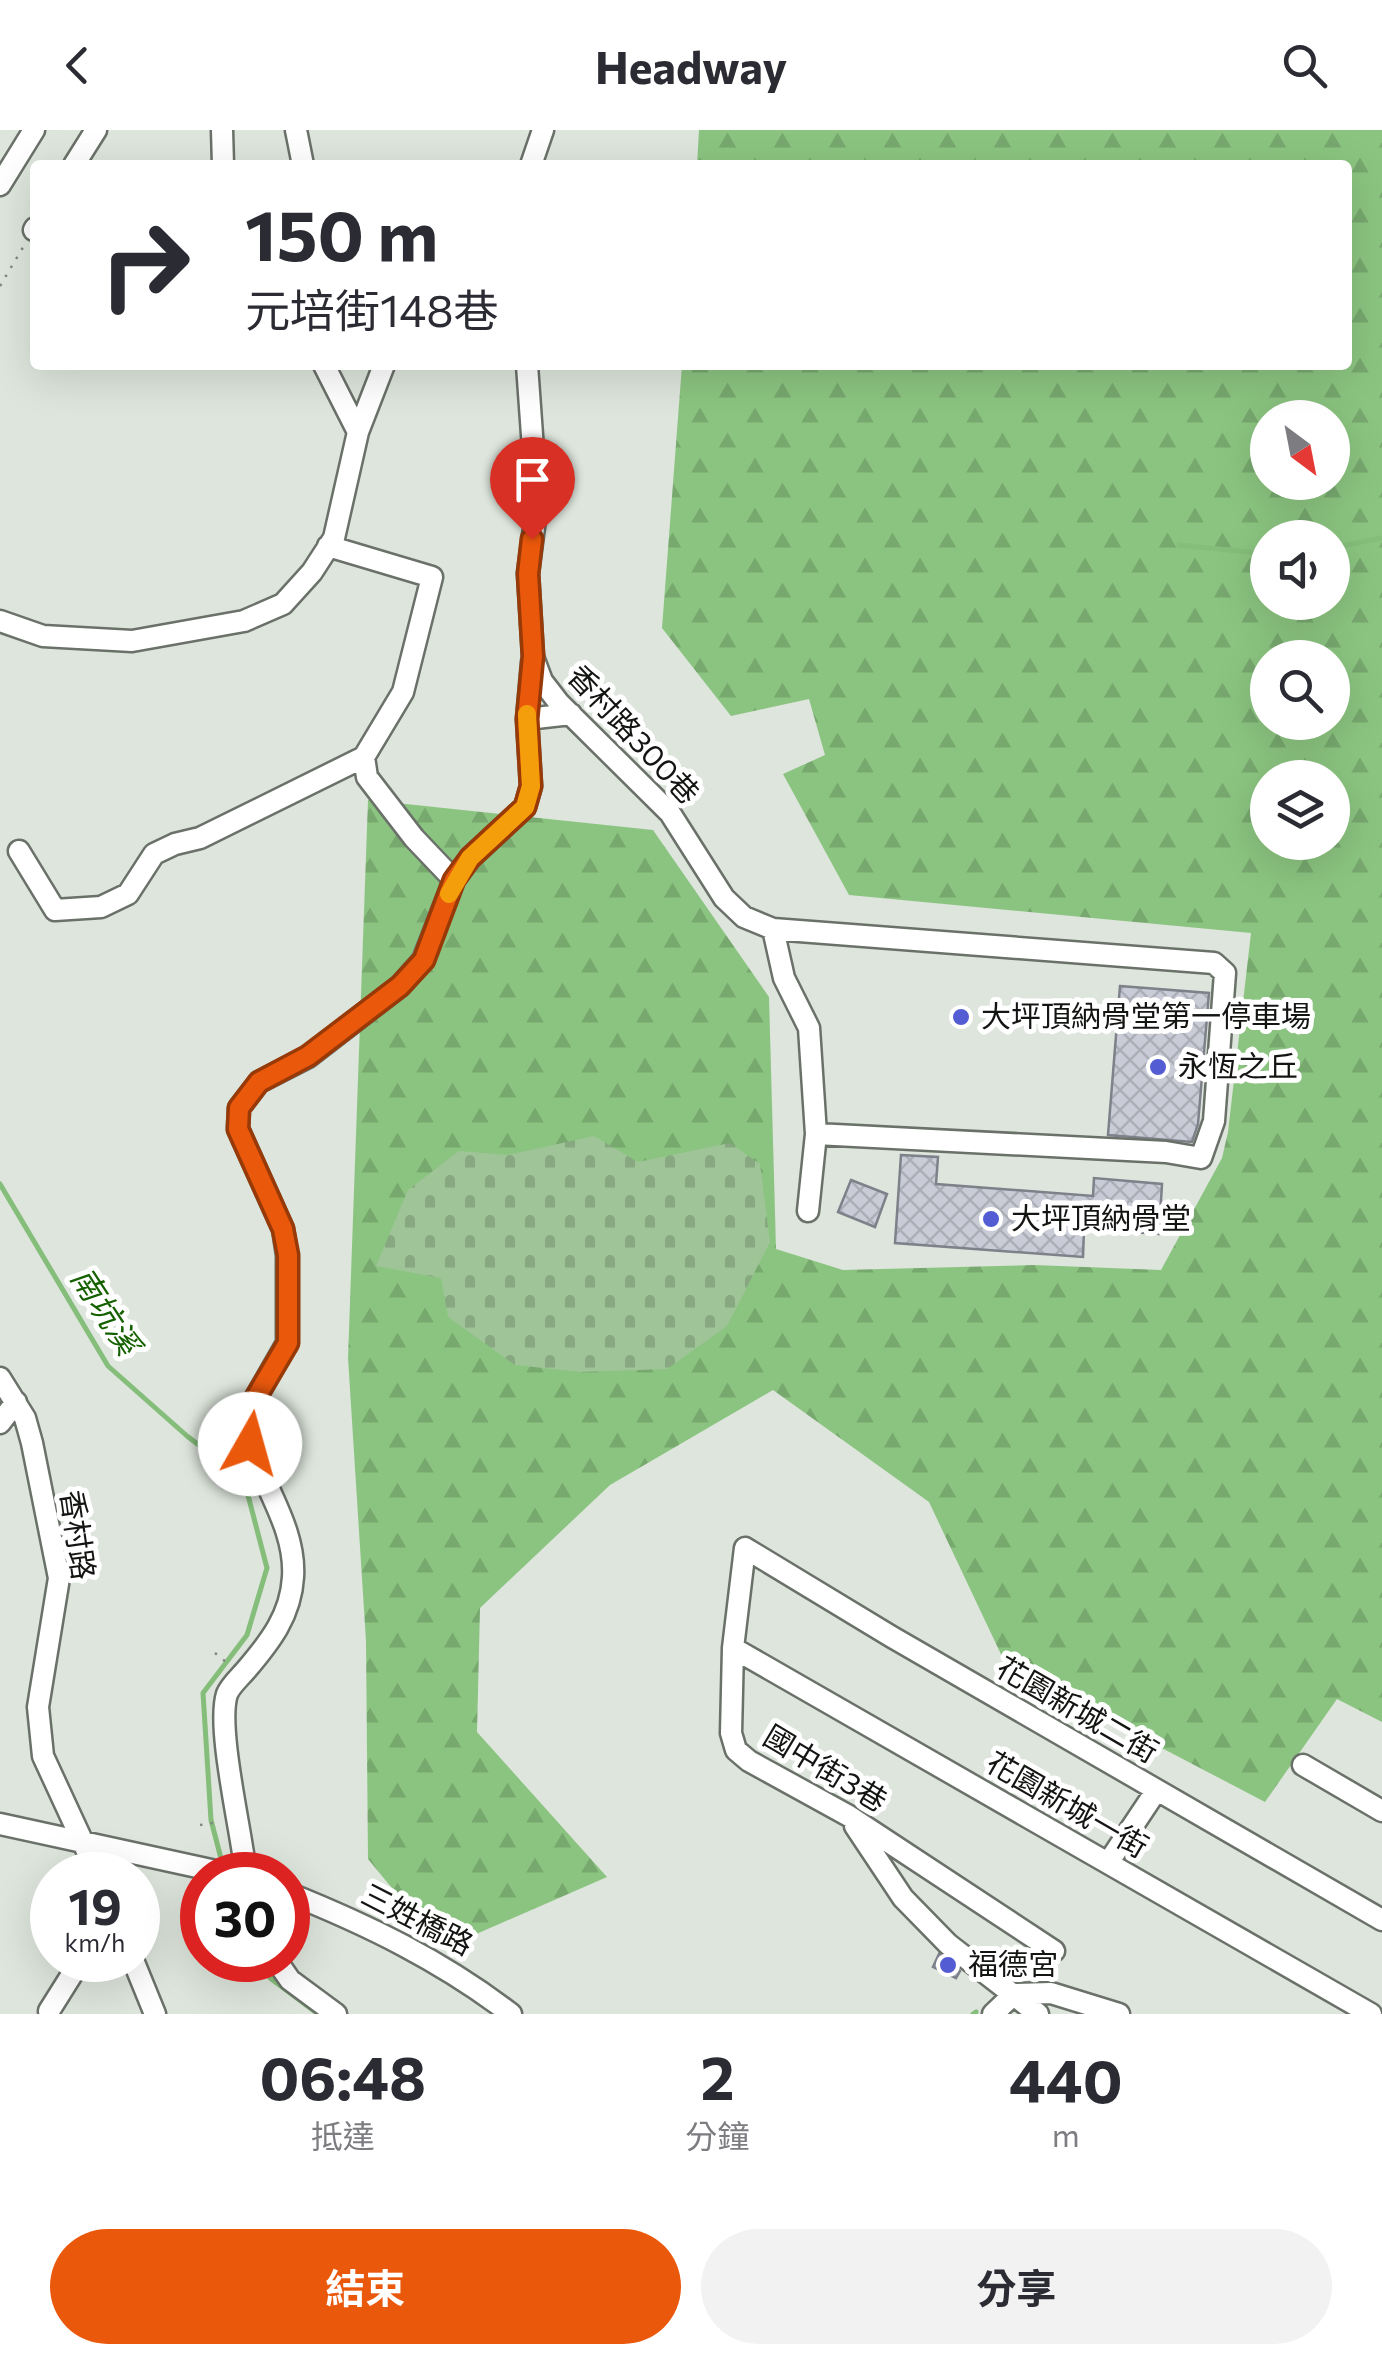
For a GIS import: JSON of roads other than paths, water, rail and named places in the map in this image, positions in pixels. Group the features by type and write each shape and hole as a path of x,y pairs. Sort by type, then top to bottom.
{"street":[{"path":"0,185 34,130"},
{"path":"77,160 96,130"},
{"path":"222,130 223,160"},
{"path":"296,130 302,160"},
{"path":"533,160 543,130"},
{"path":"327,370 358,432"},
{"path":"0,621 43,636 132,642 244,621 282,604 312,572 334,538 358,432 382,370"},
{"name":"香村路300巷","path":"527,370 537,505 528,574 533,656 542,681 670,814 724,898 744,917 772,929"},
{"path":"19,851 55,910 102,907 128,894 154,854 200,838 364,757 403,692 432,577 328,546"},
{"path":"243,1852 225,1732 227,1692 271,1641 289,1606 293,1547 250,1444 246,1423 248,1411 288,1343 288,1255 283,1229 238,1129 239,1108 259,1082 308,1056 400,986 424,960 454,880 470,858 525,807 531,786 527,719 533,656"},
{"path":"527,719 571,714"},
{"path":"364,757 367,777 414,838 454,880"},
{"path":"808,1211 816,1134 809,1028 784,978 772,929 1214,963 1225,973 1214,1121 1201,1158 1166,1152 816,1134"},
{"name":"香村路","path":"0,1378 16,1402 32,1444 58,1578 38,1707 44,1756 88,1852"},
{"path":"0,1422 16,1402"},
{"name":"國中街3巷","path":"744,1548 733,1648 731,1733 736,1750 849,1816 1054,1951"},
{"name":"花園新城二街","path":"744,1548 1382,1920"},
{"name":"花園新城一街","path":"733,1648 1372,2014"},
{"path":"1303,1765 1382,1811"},
{"path":"1108,1863 1156,1791"},
{"path":"849,1816 903,1898 948,1944 1038,2014"},
{"path":"0,1824 180,1865"},
{"name":"三姓橋路","path":"310,1902 367,1925 465,1978 511,2014"},
{"path":"48,2011 67,1982"},
{"path":"142,1982 154,2014"},
{"path":"293,1982 336,2014"},
{"path":"994,2014 1014,1994 1050,1993 1111,2012"}],"waterway":[{"path":"1350,544 1382,538"},
{"path":"1179,545 1250,552"},
{"name":"南坑溪","path":"0,1184 108,1366 244,1480 267,1568 247,1635 203,1693 211,1820 219,1852"},
{"name":"南坑溪","path":"275,1982 318,2014"}],"place":[{"name":"大坪頂納骨堂第一停車場","path":"961,1017"},
{"name":"永恆之丘","path":"1158,1067"},
{"name":"大坪頂納骨堂","path":"991,1219"},
{"name":"福德宮","path":"948,1965"}]}
